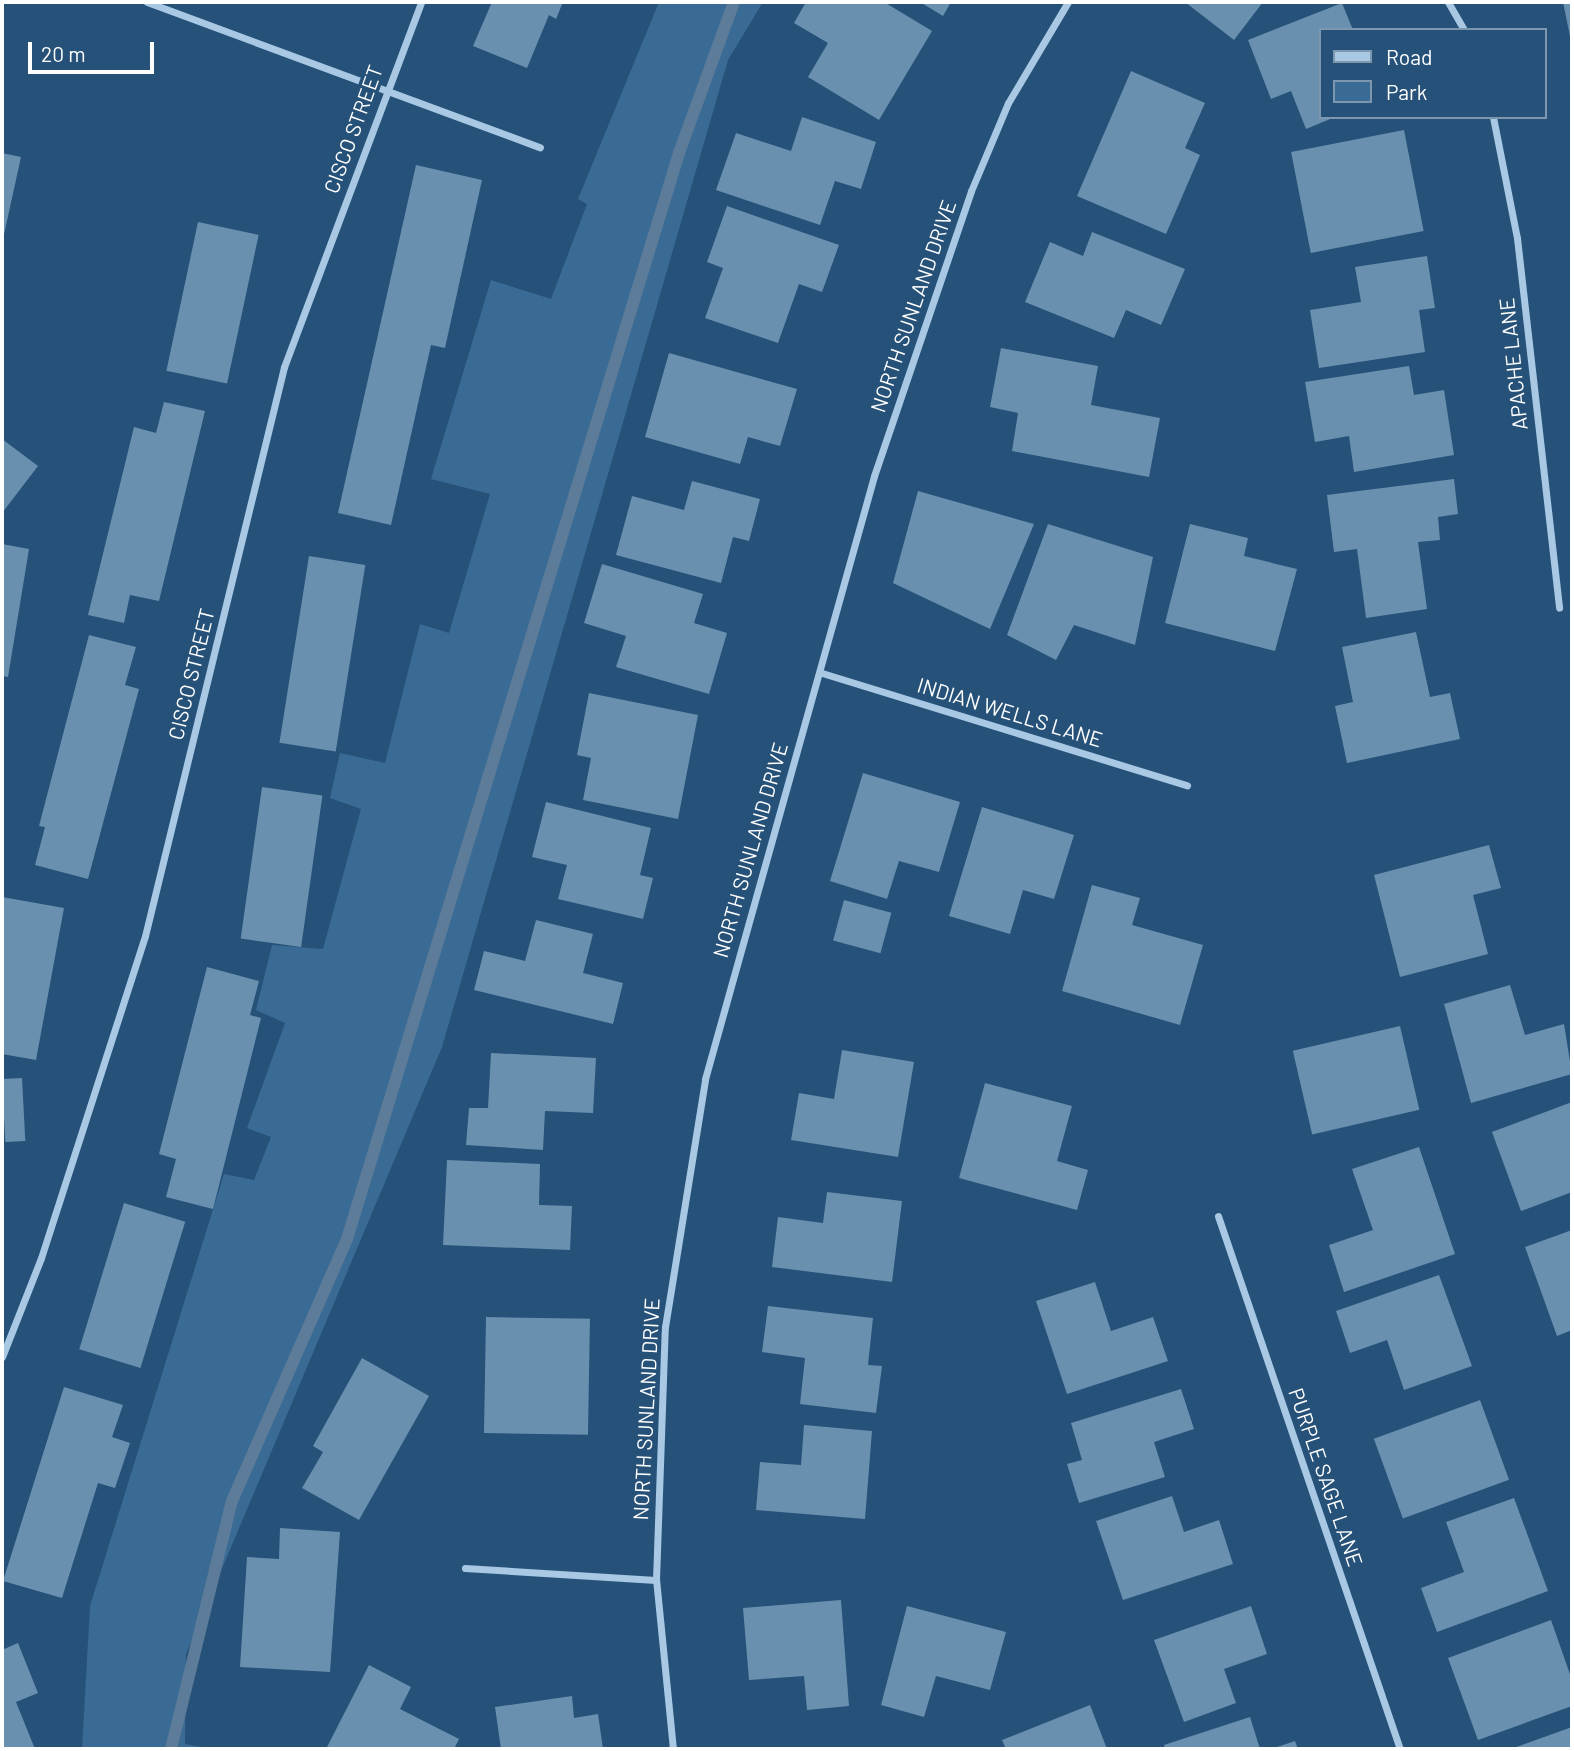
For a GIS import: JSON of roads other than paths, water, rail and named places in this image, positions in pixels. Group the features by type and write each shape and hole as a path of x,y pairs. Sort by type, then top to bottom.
{"street":[{"path":"147,2 387,86 540,147"},
{"name":"CISCO STREET","path":"2,1357 41,1258 145,936 284,367 387,86 421,2"},
{"name":"NORTH SUNLAND DRIVE","path":"673,1749 656,1580 665,1327 681,1195 761,862 822,673 874,476 971,191 1008,103 1068,2"},
{"path":"1448,2 1463,28"},
{"name":"APACHE LANE","path":"1493,119 1517,238 1559,608"},
{"name":"INDIAN WELLS LANE","path":"822,673 1187,785"},
{"name":"PURPLE SAGE LANE","path":"1218,1216 1400,1749"},
{"path":"465,1567 656,1580"}],"waterway":[{"path":"171,1749 232,1501 347,1239 679,153 734,2"}]}
